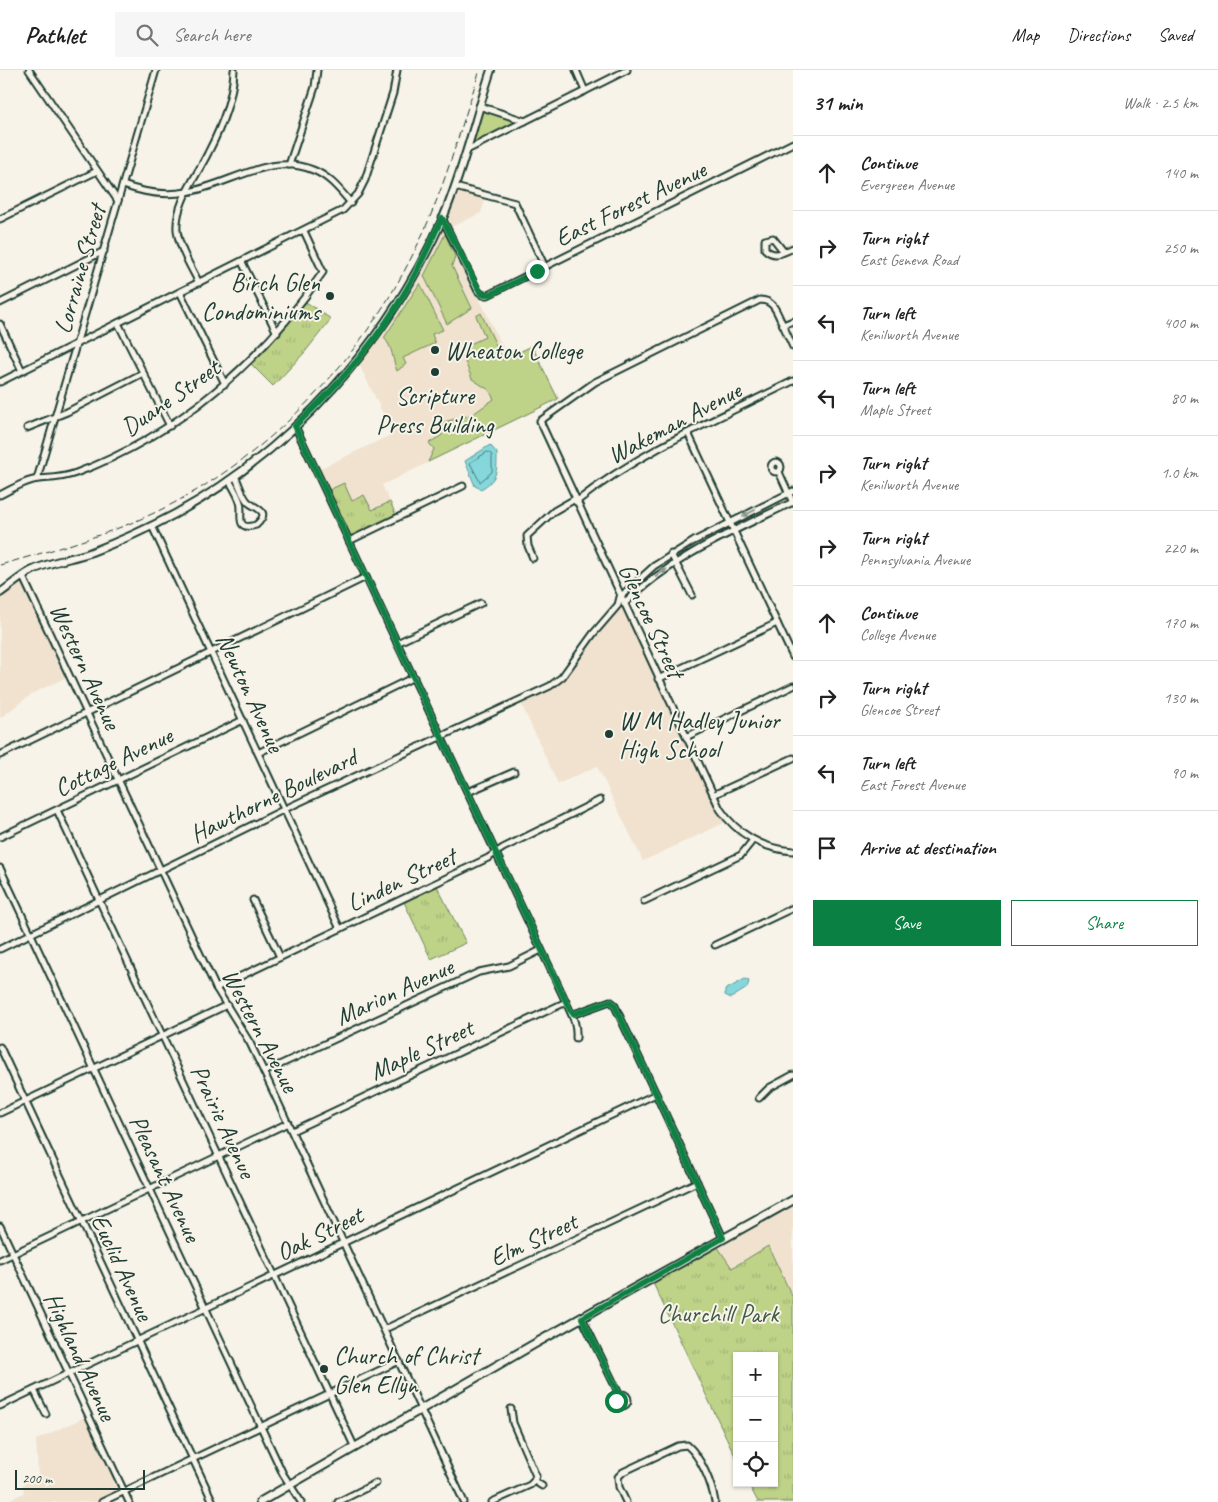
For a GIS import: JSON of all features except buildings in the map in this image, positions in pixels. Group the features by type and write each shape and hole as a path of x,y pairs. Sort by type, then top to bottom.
{"main road":[{"path":"260,1502 421,1409 793,1200"}],"street":[{"path":"29,70 118,202"},
{"name":"Lorraine Street","path":"37,479 156,70"},
{"path":"199,283 180,241 177,230 179,216 187,192 209,151 222,121 232,89 234,70"},
{"path":"289,165 314,87 317,70"},
{"path":"0,382 326,220 351,202 365,180 393,93 397,70"},
{"path":"0,593 32,571 93,551 152,526 232,478 295,426 341,379 389,317 416,273 455,187 491,70"},
{"path":"576,70 585,91"},
{"path":"466,150 627,70"},
{"path":"479,106 525,121"},
{"name":"East Forest Avenue","path":"442,218 478,291 483,295 545,267 793,143"},
{"path":"123,185 153,193 187,192 253,170 289,165 319,173 331,181 351,202"},
{"path":"0,219 97,171"},
{"path":"455,187 515,202 545,267"},
{"name":"Duane Street","path":"0,494 37,479 52,479 76,473 135,447 170,426 225,384 277,333 323,272 304,231"},
{"path":"784,252 793,248"},
{"path":"0,303 104,251"},
{"path":"242,262 277,333"},
{"path":"180,292 225,384"},
{"name":"Glencoe Street","path":"783,325 772,303 767,300 760,300 595,382 540,421 658,679 713,795 728,821 753,840 776,849 793,851"},
{"path":"793,321 783,325 793,347"},
{"path":"118,323 170,426"},
{"path":"0,324 22,371"},
{"path":"26,428 143,374"},
{"name":"Wakeman Avenue","path":"534,558 528,546 527,536 554,511 575,499 576,502 620,470 688,433 793,381"},
{"path":"295,426 541,950 566,1002 574,1014 577,1027 576,1038"},
{"path":"688,433 793,657"},
{"path":"624,604 647,583 676,563 733,531 793,502 791,492 779,472"},
{"path":"232,478 248,502 259,507 262,512 262,517 256,525 245,526 241,523 239,518 241,503 232,478"},
{"path":"349,541 463,486"},
{"path":"620,596 671,554 791,492"},
{"name":"Newton Avenue","path":"152,526 340,929"},
{"path":"671,554 692,595"},
{"name":"Western Avenue","path":"23,577 216,988 250,1043 292,1130 464,1502"},
{"path":"0,755 366,577"},
{"name":"Hawthorne Boulevard","path":"0,949 285,809 550,686 562,678 593,634 618,605 620,596"},
{"path":"398,643 481,603"},
{"path":"658,679 777,623"},
{"path":"258,752 414,677"},
{"path":"686,737 793,686"},
{"name":"Cottage Avenue","path":"0,837 242,720"},
{"path":"713,795 793,758"},
{"path":"468,792 502,775 514,772"},
{"name":"Linden Street","path":"216,988 488,858 495,852 600,800"},
{"name":"Prairie Avenue","path":"57,810 355,1448"},
{"path":"644,901 741,855 753,840"},
{"name":"Pleasant Avenue","path":"0,868 289,1485 301,1502"},
{"path":"253,900 280,957"},
{"path":"715,945 793,908"},
{"name":"Marion Avenue","path":"264,1072 479,972 509,966 541,950"},
{"path":"574,1014 610,1001 614,1004 723,1238"},
{"name":"Maple Street","path":"292,1130 566,1002"},
{"path":"0,1113 227,1005"},
{"name":"Euclid Avenue","path":"0,1047 213,1502"},
{"path":"760,1098 769,1088 793,1075"},
{"name":"Oak Street","path":"0,1406 656,1094"},
{"path":"0,1260 288,1123"},
{"name":"Elm Street","path":"385,1330 697,1182"},
{"name":"Highland Avenue","path":"0,1226 129,1502"},
{"path":"582,1318 619,1394"},
{"path":"102,1502 399,1361"},
{"path":"34,1390 46,1414"},
{"path":"511,1409 513,1423 534,1470 534,1481"},
{"path":"626,1502 618,1477 623,1472 678,1446 687,1445 694,1452 711,1488 715,1502"},
{"path":"534,1481 542,1486"},
{"path":"492,1502 534,1481"},
{"path":"338,1502 376,1483"}],"shaded area":[{"path":"455,188 486,196 481,213 449,228 444,218"},
{"name":"Wheaton College","path":"443,223 507,356 532,345 559,399 382,485 390,502 371,510 327,491 317,470 393,434 358,362 386,326 418,273"},
{"path":"23,579 69,676 33,693 0,718 0,595"},
{"name":"W M Hadley Junior High School","path":"621,604 724,823 643,861 597,766 558,784 521,703 565,679 604,624"},
{"path":"793,1203 793,1298 768,1246 732,1269 717,1246"},
{"path":"87,1416 122,1491 99,1502 4,1502 24,1493 23,1485 38,1475 36,1440"}],"green space":[{"path":"480,109 518,123 468,148"},
{"path":"445,234 455,256 452,266 472,308 447,324 424,276"},
{"path":"420,283 443,330 432,334 435,343 403,358 406,364 397,371 391,349 384,338"},
{"path":"306,302 331,319 305,352 273,386 251,364 280,334"},
{"path":"481,313 503,360 532,346 558,399 428,462 434,449 429,443 442,435 437,424 473,414 494,399 489,390 472,379 460,349 485,337 476,316"},
{"path":"344,483 352,501 364,495 372,510 390,502 397,517 350,539 327,491"},
{"path":"437,886 466,943 431,959 404,902"},
{"name":"Churchill Park","path":"717,1246 732,1268 768,1246 793,1298 793,1502 758,1502 750,1487 778,1487 778,1352 733,1352 733,1452 652,1281"}],"water":[{"path":"490,445 497,453 496,470 491,482 481,489 475,486 465,461"},
{"path":"745,979 749,981 747,988 731,998 725,995 725,990"}],"railway":[{"path":"0,565 117,529 154,513 198,490 239,462 278,431 314,396 347,358 376,317 402,275 424,231 440,192 480,70"}],"place":[{"name":"Birch Glen Condominiums","path":"330,296"},
{"name":"Wheaton College","path":"435,350"},
{"name":"Scripture Press Building","path":"435,372"},
{"name":"W M Hadley Junior High School","path":"609,734"},
{"name":"Church of Christ Glen Ellyn","path":"324,1369"}],"route":[{"path":"537,271 491,294 481,294 442,218 416,273 389,317 341,379 295,426 570,1010 574,1014 602,1002 610,1001 614,1004 723,1238 582,1318 619,1394 616,1397 616,1401"}]}
